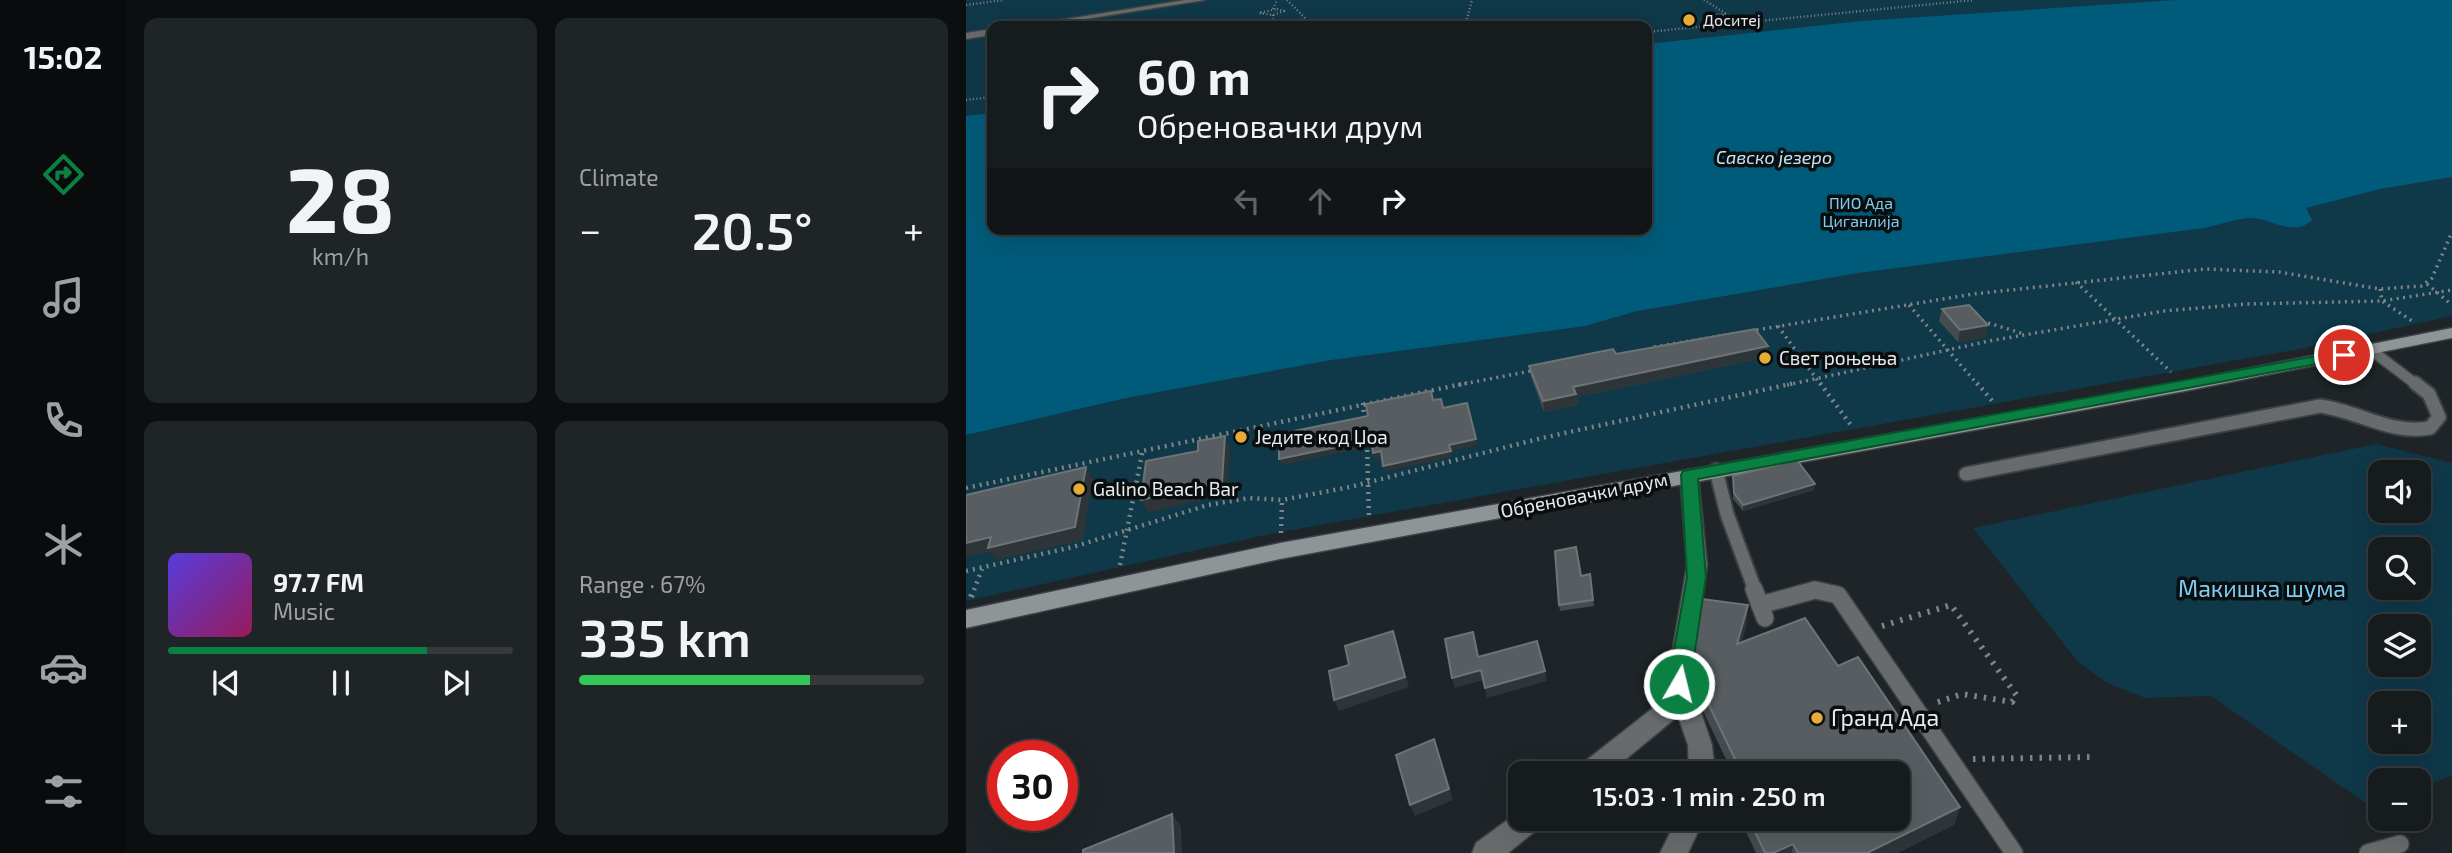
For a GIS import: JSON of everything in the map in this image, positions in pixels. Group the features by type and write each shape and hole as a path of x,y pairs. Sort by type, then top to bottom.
{"street":[{"path":"1060,21 1201,0"},
{"path":"966,36 987,33"},
{"name":"Обреновачки друм","path":"968,609 1116,586 1280,551 2185,386 2444,334"},
{"path":"1689,475 1697,565 1696,588 1679,684 1700,745 1701,761"},
{"path":"1604,761 1683,698"},
{"path":"1486,853 1514,831"},
{"path":"1674,853 1685,831"}],"lane":[{"path":"1966,474 2320,406 2340,409 2399,432 2430,428 2439,417 2429,394 2371,350"},
{"path":"1716,470 1727,514 1763,611 1815,590 1828,591 1838,596 2014,853"},
{"path":"2368,853 2399,844"}],"path":[{"path":"966,5 1004,0"},
{"path":"1273,9 1277,0"},
{"path":"1287,0 1308,21"},
{"path":"1466,21 1472,0"},
{"path":"1704,0 1739,21"},
{"path":"1652,31 1971,0"},
{"path":"1273,9 1284,11 1273,15 1259,13 1273,9"},
{"path":"1273,15 1273,21"},
{"path":"966,100 987,98"},
{"path":"2427,284 2452,232"},
{"path":"1642,350 1909,304 2075,282 2231,269 2300,274 2380,289 2427,284"},
{"path":"2075,282 2185,386"},
{"path":"2427,284 2452,305"},
{"path":"2380,289 2382,301"},
{"path":"966,571 1073,547 1167,516 1233,500 1282,500 1370,482 1542,438 2025,334 2116,318 2246,304 2382,301 2452,289"},
{"path":"1951,298 1958,305"},
{"path":"2382,301 2444,334"},
{"path":"1909,304 2007,418"},
{"path":"1975,317 2025,334"},
{"path":"1777,325 1818,377 1863,443"},
{"path":"966,488 1363,403 1548,368"},
{"path":"1363,403 1370,482 1368,535"},
{"path":"1116,586 1143,449"},
{"path":"1280,551 1282,500"},
{"path":"968,609 982,568"},
{"path":"1865,632 1951,605 2017,696 2012,702 1962,694 1917,709"},
{"path":"1951,760 2090,757"}],"green space":[{"name":"ПИО Ада Циганлија","path":"966,0 2452,0 2452,316 2305,348 1270,534 966,601"},
{"name":"Макишка шума","path":"2376,444 2452,463 2452,776 2431,783 2431,768 2368,768 2367,804 2211,696 2145,698 2107,683 2077,661 1973,528"}],"water":[{"name":"Савско језеро","path":"2176,0 2452,0 2452,177 2380,189 2306,208 2312,220 2298,227 2248,218 2204,228 1858,273 1637,311 1585,326 1331,360 1126,398 966,435 966,116 987,114 987,235 1652,235 1652,43 1861,21"}],"building":[{"path":"1969,305 1988,325 1960,330 1942,309"},
{"path":"1755,329 1768,346 1573,387 1576,394 1543,401 1529,366 1613,349 1616,354"},
{"path":"1431,391 1433,400 1441,399 1443,408 1467,403 1476,439 1449,445 1451,451 1383,466 1381,451 1373,453 1371,440 1279,459 1279,434 1368,416 1366,404"},
{"path":"1225,436 1222,482 1141,500 1146,461 1198,451 1198,441"},
{"path":"1797,460 1815,484 1743,505 1734,493 1733,476"},
{"path":"1086,467 1075,527 988,548 991,537 966,543 966,495"},
{"path":"1576,547 1581,576 1590,574 1593,600 1559,605 1555,551"},
{"path":"1702,599 1748,605 1737,644 1805,618 1838,666 1858,657 1960,807 1867,853 1798,853 1793,844 1773,853 1765,853 1755,831 1910,831 1910,761 1735,761 1693,665"},
{"path":"1393,631 1405,677 1334,700 1329,671 1349,665 1345,646"},
{"path":"1473,632 1478,657 1537,641 1545,671 1485,688 1481,670 1452,678 1445,639"},
{"path":"1434,739 1449,789 1410,805 1396,755"},
{"path":"1172,814 1174,853 1083,853 1083,850"}],"place":[{"name":"Доситеј","path":"1689,20"},
{"name":"Свет роњења","path":"1765,358"},
{"name":"Једите код Џоа","path":"1241,437"},
{"name":"Galino Beach Bar","path":"1079,489"},
{"name":"Гранд Ада","path":"1817,718"}],"route":[{"path":"1679,684 1696,588 1697,565 1689,475 2344,355"}]}
